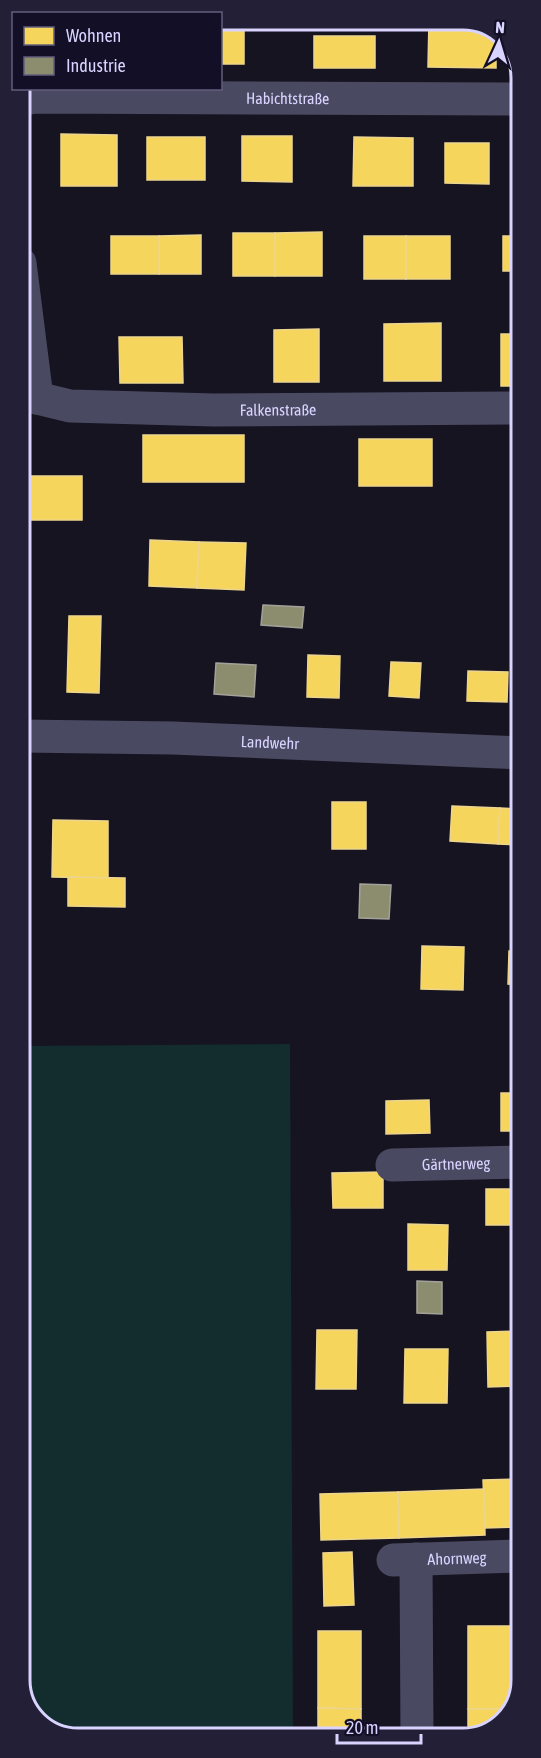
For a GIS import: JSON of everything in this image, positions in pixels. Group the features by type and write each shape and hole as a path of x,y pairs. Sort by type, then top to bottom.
{"street":[{"name":"Habichtstraße","path":"30,99 511,99"},
{"name":"Falkenstraße","path":"30,402 70,406 214,410 511,408"},
{"name":"Landwehr","path":"30,736 173,738 511,753"},
{"name":"Gärtnerweg","path":"392,1165 511,1162"},
{"name":"Ahornweg","path":"416,1728 404,1559 511,1556"}],"green space":[{"path":"290,1044 293,1728 75,1728 49,1718 35,1701 30,1680 30,1046"}],"building: Wohnen":[{"path":"222,30 244,30 244,64 222,64"},
{"path":"429,30 472,31 487,36 496,43 496,68 428,67"},
{"path":"314,36 375,36 375,68 314,68"},
{"path":"61,134 117,135 117,186 61,186"},
{"path":"242,136 292,136 292,182 242,181"},
{"path":"147,137 205,137 205,180 147,180"},
{"path":"354,137 413,138 413,186 353,186"},
{"path":"445,143 489,143 489,184 445,183"},
{"path":"322,232 322,276 275,276 275,233"},
{"path":"233,233 275,233 275,276 233,276"},
{"path":"201,235 201,274 159,274 159,236"},
{"path":"111,236 159,236 159,274 111,274"},
{"path":"364,236 406,236 406,279 364,279"},
{"path":"406,236 450,236 450,279 406,279"},
{"path":"503,236 511,236 511,271 503,271"},
{"path":"441,323 441,381 384,381 384,324"},
{"path":"319,329 319,382 274,382 274,330"},
{"path":"501,334 511,334 511,386 501,386"},
{"path":"119,337 182,337 183,383 120,383"},
{"path":"143,435 244,435 244,482 143,482"},
{"path":"359,439 432,439 432,486 359,486"},
{"path":"30,476 82,476 82,520 30,520"},
{"path":"150,540 199,542 197,588 149,586"},
{"path":"199,542 246,543 244,590 197,588"},
{"path":"69,616 101,616 99,693 67,692"},
{"path":"308,655 340,656 339,698 307,697"},
{"path":"391,662 421,663 419,698 389,696"},
{"path":"468,671 508,672 507,702 467,701"},
{"path":"332,802 366,802 366,849 332,849"},
{"path":"452,806 500,808 498,844 450,841"},
{"path":"500,808 511,809 511,845 498,844"},
{"path":"53,820 108,821 108,878 52,877"},
{"path":"68,877 125,878 125,907 68,906"},
{"path":"422,946 464,947 463,990 421,989"},
{"path":"509,951 511,951 511,984 508,984"},
{"path":"501,1093 511,1093 511,1131 501,1131"},
{"path":"429,1100 430,1133 386,1134 386,1101"},
{"path":"383,1172 383,1208 333,1208 332,1173"},
{"path":"486,1189 511,1189 511,1225 486,1225"},
{"path":"408,1224 448,1225 447,1270 408,1270"},
{"path":"317,1330 357,1330 356,1389 316,1389"},
{"path":"511,1331 511,1386 488,1387 487,1332"},
{"path":"405,1349 448,1349 447,1403 404,1403"},
{"path":"511,1479 511,1527 485,1528 483,1480"},
{"path":"484,1489 485,1535 399,1538 398,1492"},
{"path":"398,1492 399,1538 321,1540 320,1494"},
{"path":"352,1552 354,1605 324,1606 323,1553"},
{"path":"468,1626 511,1626 511,1680 506,1701 501,1709 468,1709"},
{"path":"318,1631 361,1631 361,1709 318,1708"},
{"path":"318,1708 361,1709 361,1728 318,1728"},
{"path":"468,1709 501,1709 490,1720 468,1727"}],"building: Industrie":[{"path":"263,605 304,607 302,628 261,625"},
{"path":"216,663 256,665 254,697 214,694"},
{"path":"360,884 391,885 389,919 359,918"},
{"path":"417,1281 442,1282 442,1314 417,1313"}]}
